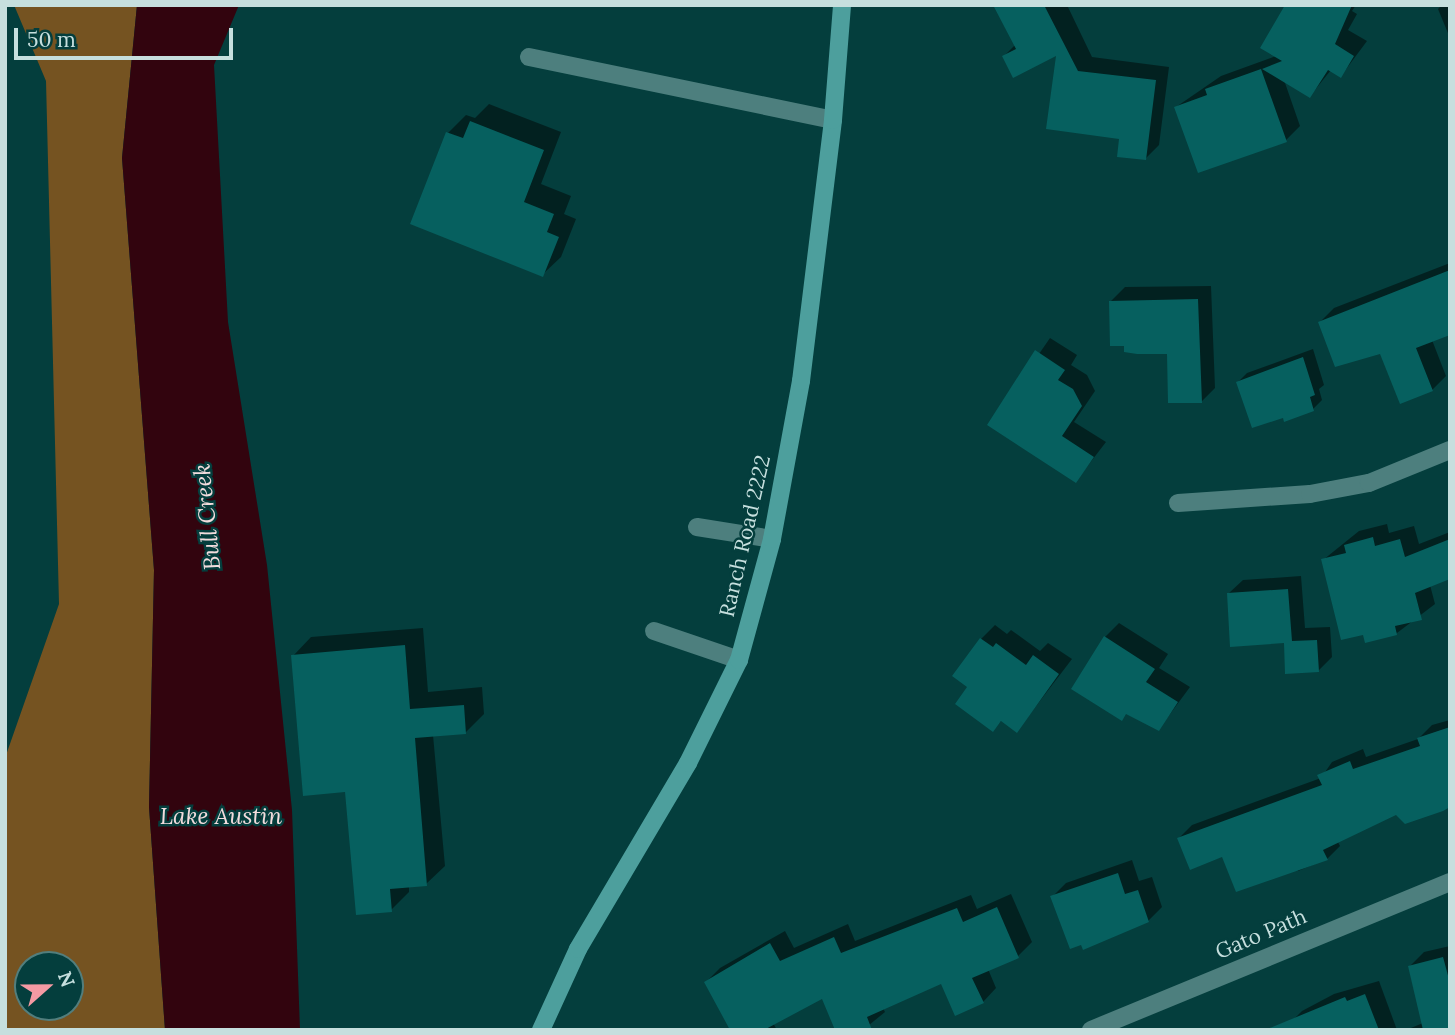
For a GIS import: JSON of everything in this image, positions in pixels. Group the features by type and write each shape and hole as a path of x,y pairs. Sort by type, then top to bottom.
{"main road":[{"name":"Ranch Road 2222","path":"541,1030 578,949 688,763 739,660 772,539 801,381 833,120 842,5"}],"street":[{"path":"529,57 833,120"},
{"path":"1178,503 1310,494 1369,483 1450,450"},
{"path":"697,527 772,539"},
{"path":"654,631 739,660"},
{"name":"Gato Path","path":"1091,1030 1450,882"}],"shaded area":[{"path":"14,5 137,5 122,158 154,570 149,807 165,1030 5,1030 5,758 59,604 46,81"}],"water":[{"name":"Lake Austin","path":"137,5 239,5 214,65 228,322 267,565 292,810 300,1030 165,1030 149,807 154,570 122,158"}],"building":[{"path":"993,5 1044,5 1078,71 1156,80 1146,160 1117,157 1119,139 1046,129 1056,56 1013,78 1002,56 1016,49"},
{"path":"1285,5 1352,5 1335,44 1354,56 1341,78 1328,70 1310,98 1262,69 1282,61 1260,48"},
{"path":"1261,69 1287,142 1198,173 1174,107 1207,95 1205,89"},
{"path":"470,121 544,150 524,202 554,214 547,232 559,237 543,277 410,224 446,132 463,138"},
{"path":"1450,270 1450,335 1416,348 1433,391 1400,404 1380,354 1335,367 1318,322"},
{"path":"1198,299 1202,403 1168,403 1167,354 1137,354 1124,352 1124,346 1110,346 1109,301"},
{"path":"1035,350 1065,370 1058,380 1073,389 1082,406 1062,436 1094,457 1076,483 987,425"},
{"path":"1303,357 1315,395 1310,397 1314,411 1284,422 1283,418 1252,428 1236,382"},
{"path":"1373,537 1375,546 1400,539 1405,557 1450,539 1450,579 1415,593 1422,620 1395,626 1397,635 1365,643 1363,635 1341,640 1321,559 1346,553 1344,545"},
{"path":"1288,589 1292,641 1317,640 1319,672 1285,674 1284,643 1230,647 1227,593"},
{"path":"1104,636 1155,669 1146,682 1178,702 1159,731 1126,714 1122,721 1071,689"},
{"path":"980,638 993,647 996,643 1026,665 1033,655 1059,674 1017,733 1001,721 993,732 955,704 967,687 952,676"},
{"path":"405,645 410,709 464,705 466,734 415,738 427,886 390,889 392,912 356,915 345,792 303,796 291,655"},
{"path":"1450,727 1450,807 1443,811 1405,824 1396,815 1323,850 1328,860 1236,892 1222,857 1190,870 1177,838 1322,785 1317,775 1350,761 1353,769 1420,746 1417,738"},
{"path":"1118,873 1125,894 1138,890 1149,922 1083,950 1081,945 1070,949 1050,896"},
{"path":"997,907 1019,958 972,978 984,1003 955,1016 941,984 867,1017 872,1030 835,1030 822,999 764,1030 730,1030 704,982 770,943 780,961 834,937 841,953 957,908 963,922"},
{"path":"1443,957 1450,983 1450,1030 1423,1030 1408,966"},
{"path":"1365,994 1379,1030 1265,1030 1345,997 1347,1001"}],"water label":[{"name":"Bull Creek","path":"207,517"}]}
